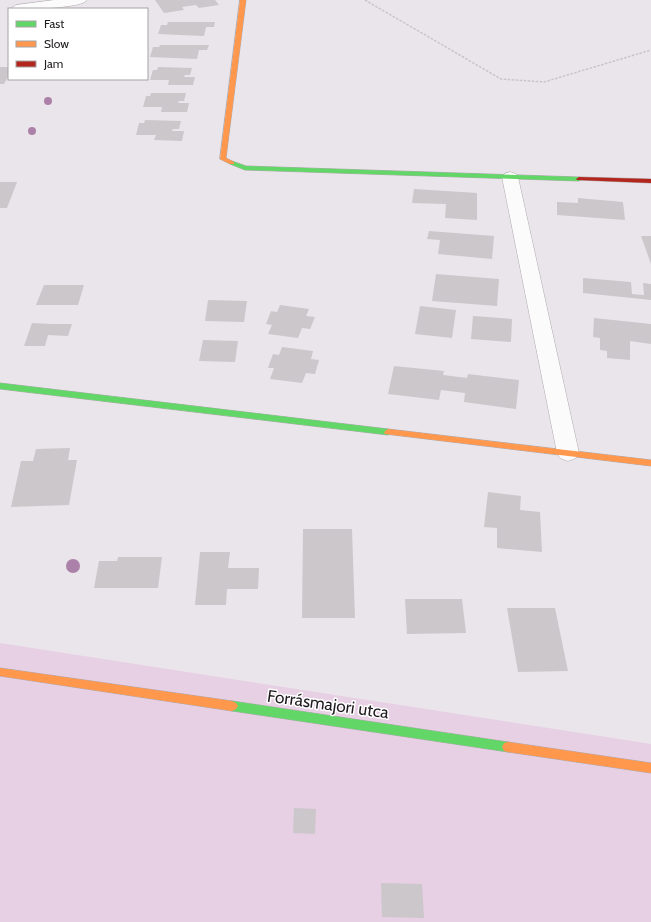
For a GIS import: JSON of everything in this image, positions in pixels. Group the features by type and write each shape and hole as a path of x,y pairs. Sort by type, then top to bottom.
{"street":[{"path":"24,8 81,0"},
{"path":"243,0 224,159 245,168 651,181"},
{"path":"510,176 568,453"},
{"path":"0,386 651,463"},
{"name":"Forrásmajori utca","path":"0,672 651,768"}],"path":[{"path":"365,0 501,79 544,82 651,50"}],"shaded area":[{"path":"0,643 651,744 651,922 0,922"}],"building":[{"path":"155,0 215,0 219,5 199,8 196,5 182,7 184,10 164,13"},
{"path":"168,22 215,22 214,27 206,27 204,36 158,34 161,25 167,25"},
{"path":"160,45 209,45 207,50 199,50 197,59 150,57 153,47 159,47"},
{"path":"0,67 8,67 8,77 4,84 0,84"},
{"path":"158,67 192,68 190,75 185,75 184,77 195,77 193,85 168,85 169,80 150,80 153,70 157,70"},
{"path":"151,93 186,93 184,101 179,101 178,103 189,103 187,112 161,112 162,107 143,107 146,96 150,96"},
{"path":"145,120 181,121 179,129 173,129 172,131 184,131 182,141 154,140 156,135 136,135 139,123 144,123"},
{"path":"0,182 17,182 7,208 0,208"},
{"path":"414,189 477,193 477,220 445,218 446,204 412,203"},
{"path":"578,198 623,202 625,220 557,215 557,202 578,203"},
{"path":"429,231 494,236 492,259 438,254 440,240 427,239"},
{"path":"641,236 651,236 651,264"},
{"path":"436,274 499,279 497,306 432,301"},
{"path":"583,278 631,282 632,294 644,295 643,283 651,284 651,300 583,293"},
{"path":"44,285 84,285 78,305 36,305"},
{"path":"208,300 247,301 244,322 205,321"},
{"path":"280,305 309,309 306,316 315,317 310,329 302,328 298,338 268,334 272,325 266,324 271,311 277,312"},
{"path":"420,306 456,310 452,338 415,334"},
{"path":"473,316 512,319 511,342 471,339"},
{"path":"594,318 651,324 651,344 630,341 630,360 607,358 607,351 600,350 600,338 593,337"},
{"path":"32,323 72,324 68,336 48,335 45,346 24,346"},
{"path":"203,340 238,341 235,362 199,361"},
{"path":"282,347 313,351 311,359 319,360 315,374 306,373 302,383 270,379 274,368 268,368 273,354 279,355"},
{"path":"394,366 444,371 443,375 467,378 468,374 519,380 516,409 464,402 465,393 441,390 439,400 388,394"},
{"path":"70,448 68,460 77,460 69,505 11,507 21,461 33,461 36,449"},
{"path":"488,492 521,496 520,510 540,512 542,552 497,548 497,528 484,527"},
{"path":"303,529 352,529 355,618 302,618"},
{"path":"200,552 230,552 228,568 259,568 258,589 227,589 226,605 195,605"},
{"path":"118,557 162,557 158,588 94,588 99,561 117,561"},
{"path":"405,599 462,599 466,633 407,634"},
{"path":"507,608 555,608 568,671 518,672"},
{"path":"294,808 316,809 315,834 293,833"},
{"path":"381,883 422,884 424,918 382,917"}],"traffic: fast":[{"path":"232,163 245,168 579,179"},
{"path":"0,386 388,432"},
{"path":"232,706 508,747"}],"traffic: slow":[{"path":"232,163 223,159 243,0"},
{"path":"388,432 651,463"},
{"path":"0,672 232,706"},
{"path":"508,747 651,768"}],"traffic: jam":[{"path":"579,179 651,181"}]}
